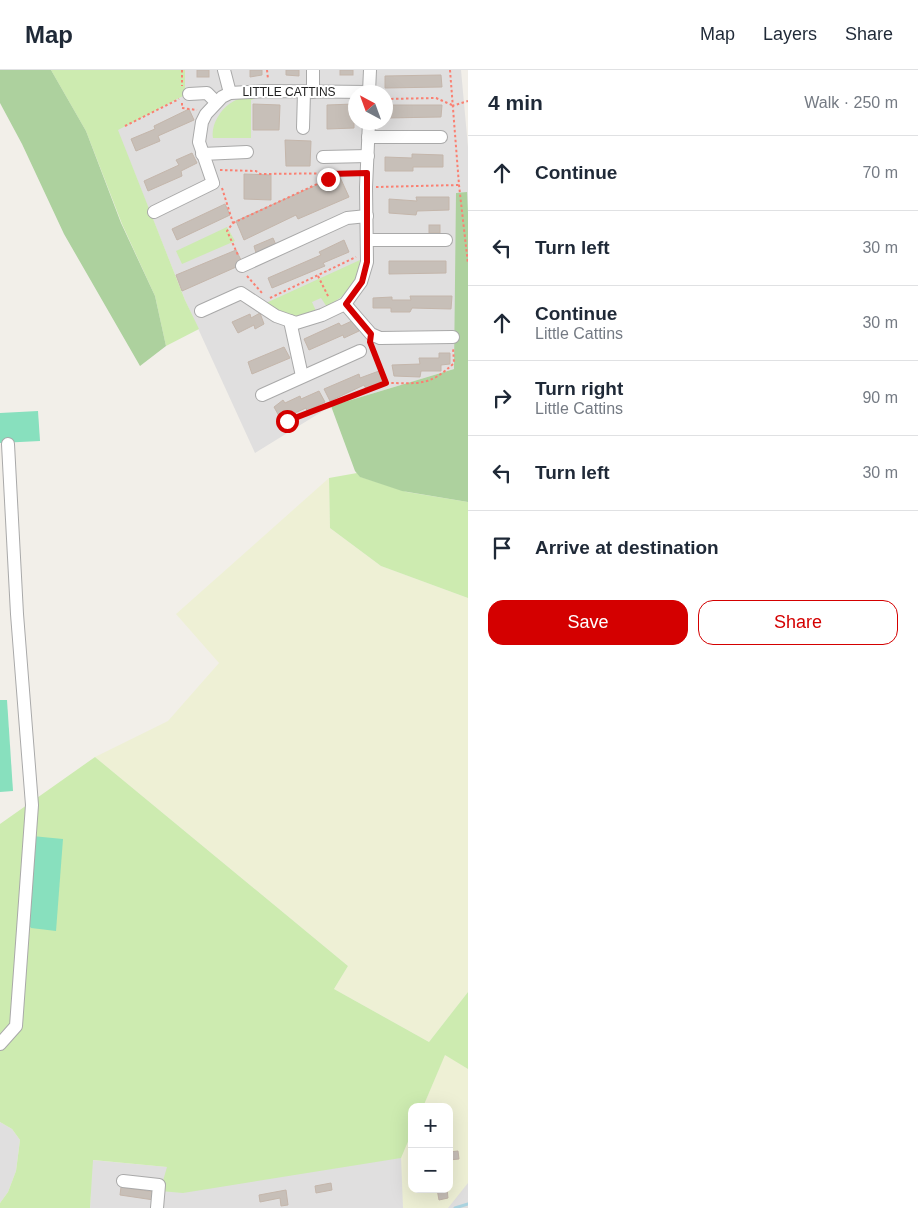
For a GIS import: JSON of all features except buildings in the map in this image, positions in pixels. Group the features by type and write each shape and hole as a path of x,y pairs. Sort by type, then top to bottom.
{"street":[{"path":"224,70 230,93"},
{"path":"303,128 313,70"},
{"name":"LITTLE CATTINS","path":"369,85 370,70"},
{"name":"LITTLE CATTINS","path":"213,184 199,142 202,122 216,102 230,93 348,92"},
{"path":"189,94 207,93 216,102"},
{"path":"201,311 241,293 276,316 296,323 340,307 362,282 367,262 366,187 368,130"},
{"path":"368,137 441,137"},
{"path":"202,154 247,152"},
{"path":"323,158 368,156"},
{"path":"154,212 213,184"},
{"path":"242,266 347,218 367,216"},
{"path":"367,246 446,240"},
{"path":"340,307 371,334 380,338 453,337"},
{"path":"290,321 302,376"},
{"path":"262,395 360,351"},
{"path":"0,1044 16,1026 32,805 17,614 8,444"},
{"path":"123,1181 158,1185 157,1208"}],"path":[{"path":"450,70 458,185 468,264"},
{"path":"393,99 436,98 452,106 468,101"},
{"path":"125,126 179,99 182,106"},
{"path":"208,170 256,171 260,174 367,173"},
{"path":"329,174 328,179 233,223 227,231 242,266 249,279 268,299 318,276 367,246"},
{"path":"213,184 221,185 233,223"},
{"path":"366,187 458,185"},
{"path":"318,276 340,307"},
{"path":"371,334 370,342 386,383"},
{"path":"287,421 386,383 423,383 443,374 454,363 454,353"}],"shaded area":[{"path":"185,70 461,70 468,147 468,359 454,369 331,406 255,453 185,300 117,129 185,95"},
{"path":"468,1069 468,1208 90,1208 92,1160 167,1167 400,1158 408,1141 408,1193 453,1193 453,1103 428,1103"},
{"path":"0,1122 12,1129 20,1140 16,1171 8,1192 0,1203"}],"green space":[{"path":"0,70 51,70 86,131 121,223 155,296 166,346 140,366 64,234 22,144 0,103"},
{"path":"51,70 185,70 185,95 118,130 185,300 199,329 166,346 155,296 122,224 86,131"},
{"path":"254,96 254,99 251,100 251,138 213,138 215,122 221,112 236,100"},
{"path":"467,192 468,502 402,491 360,477 355,471 331,406 454,369 456,193"},
{"path":"227,227 235,241 182,264 176,251"},
{"path":"360,260 357,277 351,288 327,307 321,298 312,302 316,311 290,317 266,303"},
{"path":"38,411 40,441 0,443 0,413"},
{"path":"357,473 361,477 407,492 468,502 468,598 381,566 330,528 329,478"},
{"path":"329,478 330,528 381,566 468,598 468,992 429,1042 334,989 348,966 95,757 168,721 219,663 176,614"},
{"path":"0,700 7,700 13,791 0,792"},
{"path":"95,757 348,966 334,989 429,1042 468,992 468,1069 445,1055 425,1103 408,1103 408,1141 401,1158 183,1193 160,1191 167,1167 93,1160 90,1208 0,1208 0,1203 8,1192 16,1171 20,1140 12,1129 0,1122 0,824"},
{"path":"32,836 63,839 56,931 31,928 25,919"},
{"path":"445,1054 468,1069 468,1183 448,1208 403,1208 401,1156 408,1141 408,1193 453,1193 453,1103 425,1103"}],"waterway":[{"path":"455,1208 468,1204"}],"route":[{"path":"287,421 386,383 370,342 371,334 346,304 362,282 367,262 367,173 329,174 328,179"}]}
